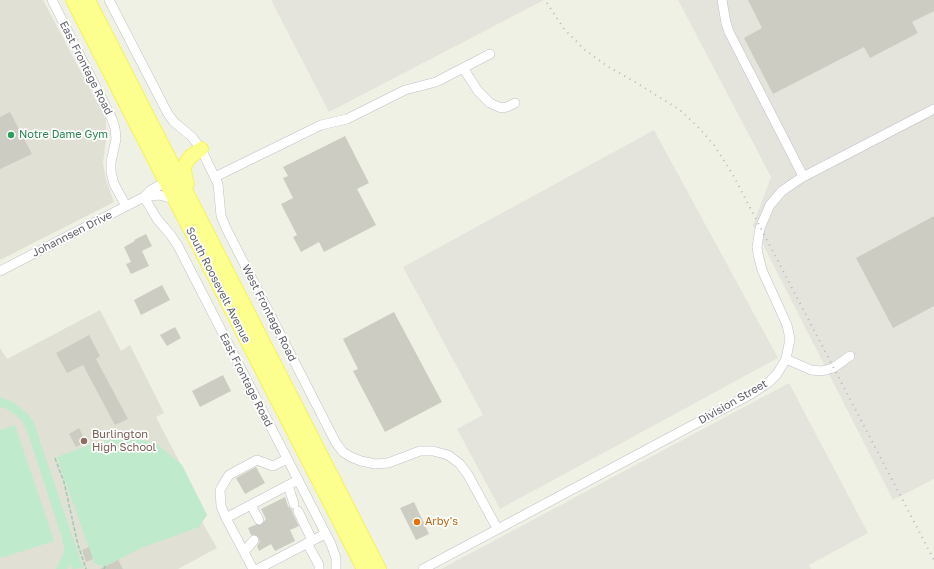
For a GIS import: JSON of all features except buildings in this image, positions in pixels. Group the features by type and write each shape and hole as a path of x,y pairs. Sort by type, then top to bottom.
{"highway":[{"name":"South Roosevelt Avenue","path":"73,0 364,569"},
{"name":"South Roosevelt Avenue","path":"88,0 379,569"},
{"path":"143,138 159,159 167,164 172,164 196,153"},
{"path":"164,149 178,153 196,153"},
{"path":"192,204 184,170 186,162 196,153"},
{"path":"166,182 177,187 211,240"}],"street":[{"name":"East Frontage Road","path":"52,0 112,119 116,139 111,162 111,172 114,184 126,206"},
{"name":"West Frontage Road","path":"109,0 168,114 174,122 192,137 196,153 215,177 219,188 221,216 227,230 330,431 341,449 348,455 358,460 375,464 388,463 426,451 433,451 448,455 460,464 468,475 497,528"},
{"path":"722,0 729,32 803,176"},
{"path":"215,177 320,125 347,119 405,90 436,82 490,54"},
{"path":"463,68 478,91 490,103 501,108 507,108 515,103"},
{"name":"Division Street","path":"424,569 497,528 758,390 773,378 786,359 790,345 789,331 786,322 762,270 757,247 760,228 770,205 782,191 803,176 934,109"},
{"name":"Johannsen Drive","path":"0,270 126,206 166,182"},
{"name":"Johannsen Drive","path":"144,196 159,195 174,199"},
{"name":"East Frontage Road","path":"144,196 157,219 178,246 334,552 336,558 336,569"},
{"path":"786,359 811,370 822,371 833,368 850,356"},
{"path":"253,569 220,506 220,490 229,475 257,460 273,466 287,459"},
{"path":"226,518 298,480"},
{"path":"288,485 319,565 319,569"},
{"path":"251,505 258,520"},
{"path":"258,569 273,566 325,534"},
{"path":"244,552 254,540"}],"path":[{"path":"55,458 64,482 78,545 86,569"}],"shaded area":[{"path":"0,0 43,0 106,119 106,141 103,163 106,180 114,202 0,260"},
{"path":"271,0 544,0 329,112"},
{"path":"678,0 934,0 934,479 893,500 753,225 771,177"},
{"path":"654,130 778,358 500,509 457,429 483,415 403,267"},
{"name":"Burlington High School","path":"100,310 121,351 130,345 164,413 156,417 207,515 202,522 217,548 178,569 0,569 0,348 7,359"},
{"path":"789,383 868,533 809,565 811,569 441,569"}],"green space":[{"path":"0,397 13,402 29,415 34,423 83,568 72,569 70,564 67,569 56,569 63,555 64,548 62,538 27,430 22,421 16,415 5,408 0,407"},
{"path":"15,425 54,541 1,558 0,430"},
{"path":"119,438 138,439 156,443 182,465 207,515 199,527 141,548 104,567 94,563 57,457 86,446"}],"tunnel":[{"path":"254,540 261,532 262,527 259,520"}],"railway":[{"path":"547,3 564,29 585,50 607,66 680,110 714,145 733,175 934,560"}],"place":[{"name":"Notre Dame Gym","path":"11,135"},
{"name":"Burlington High School","path":"84,441"},
{"name":"Arby's","path":"417,522"}]}
